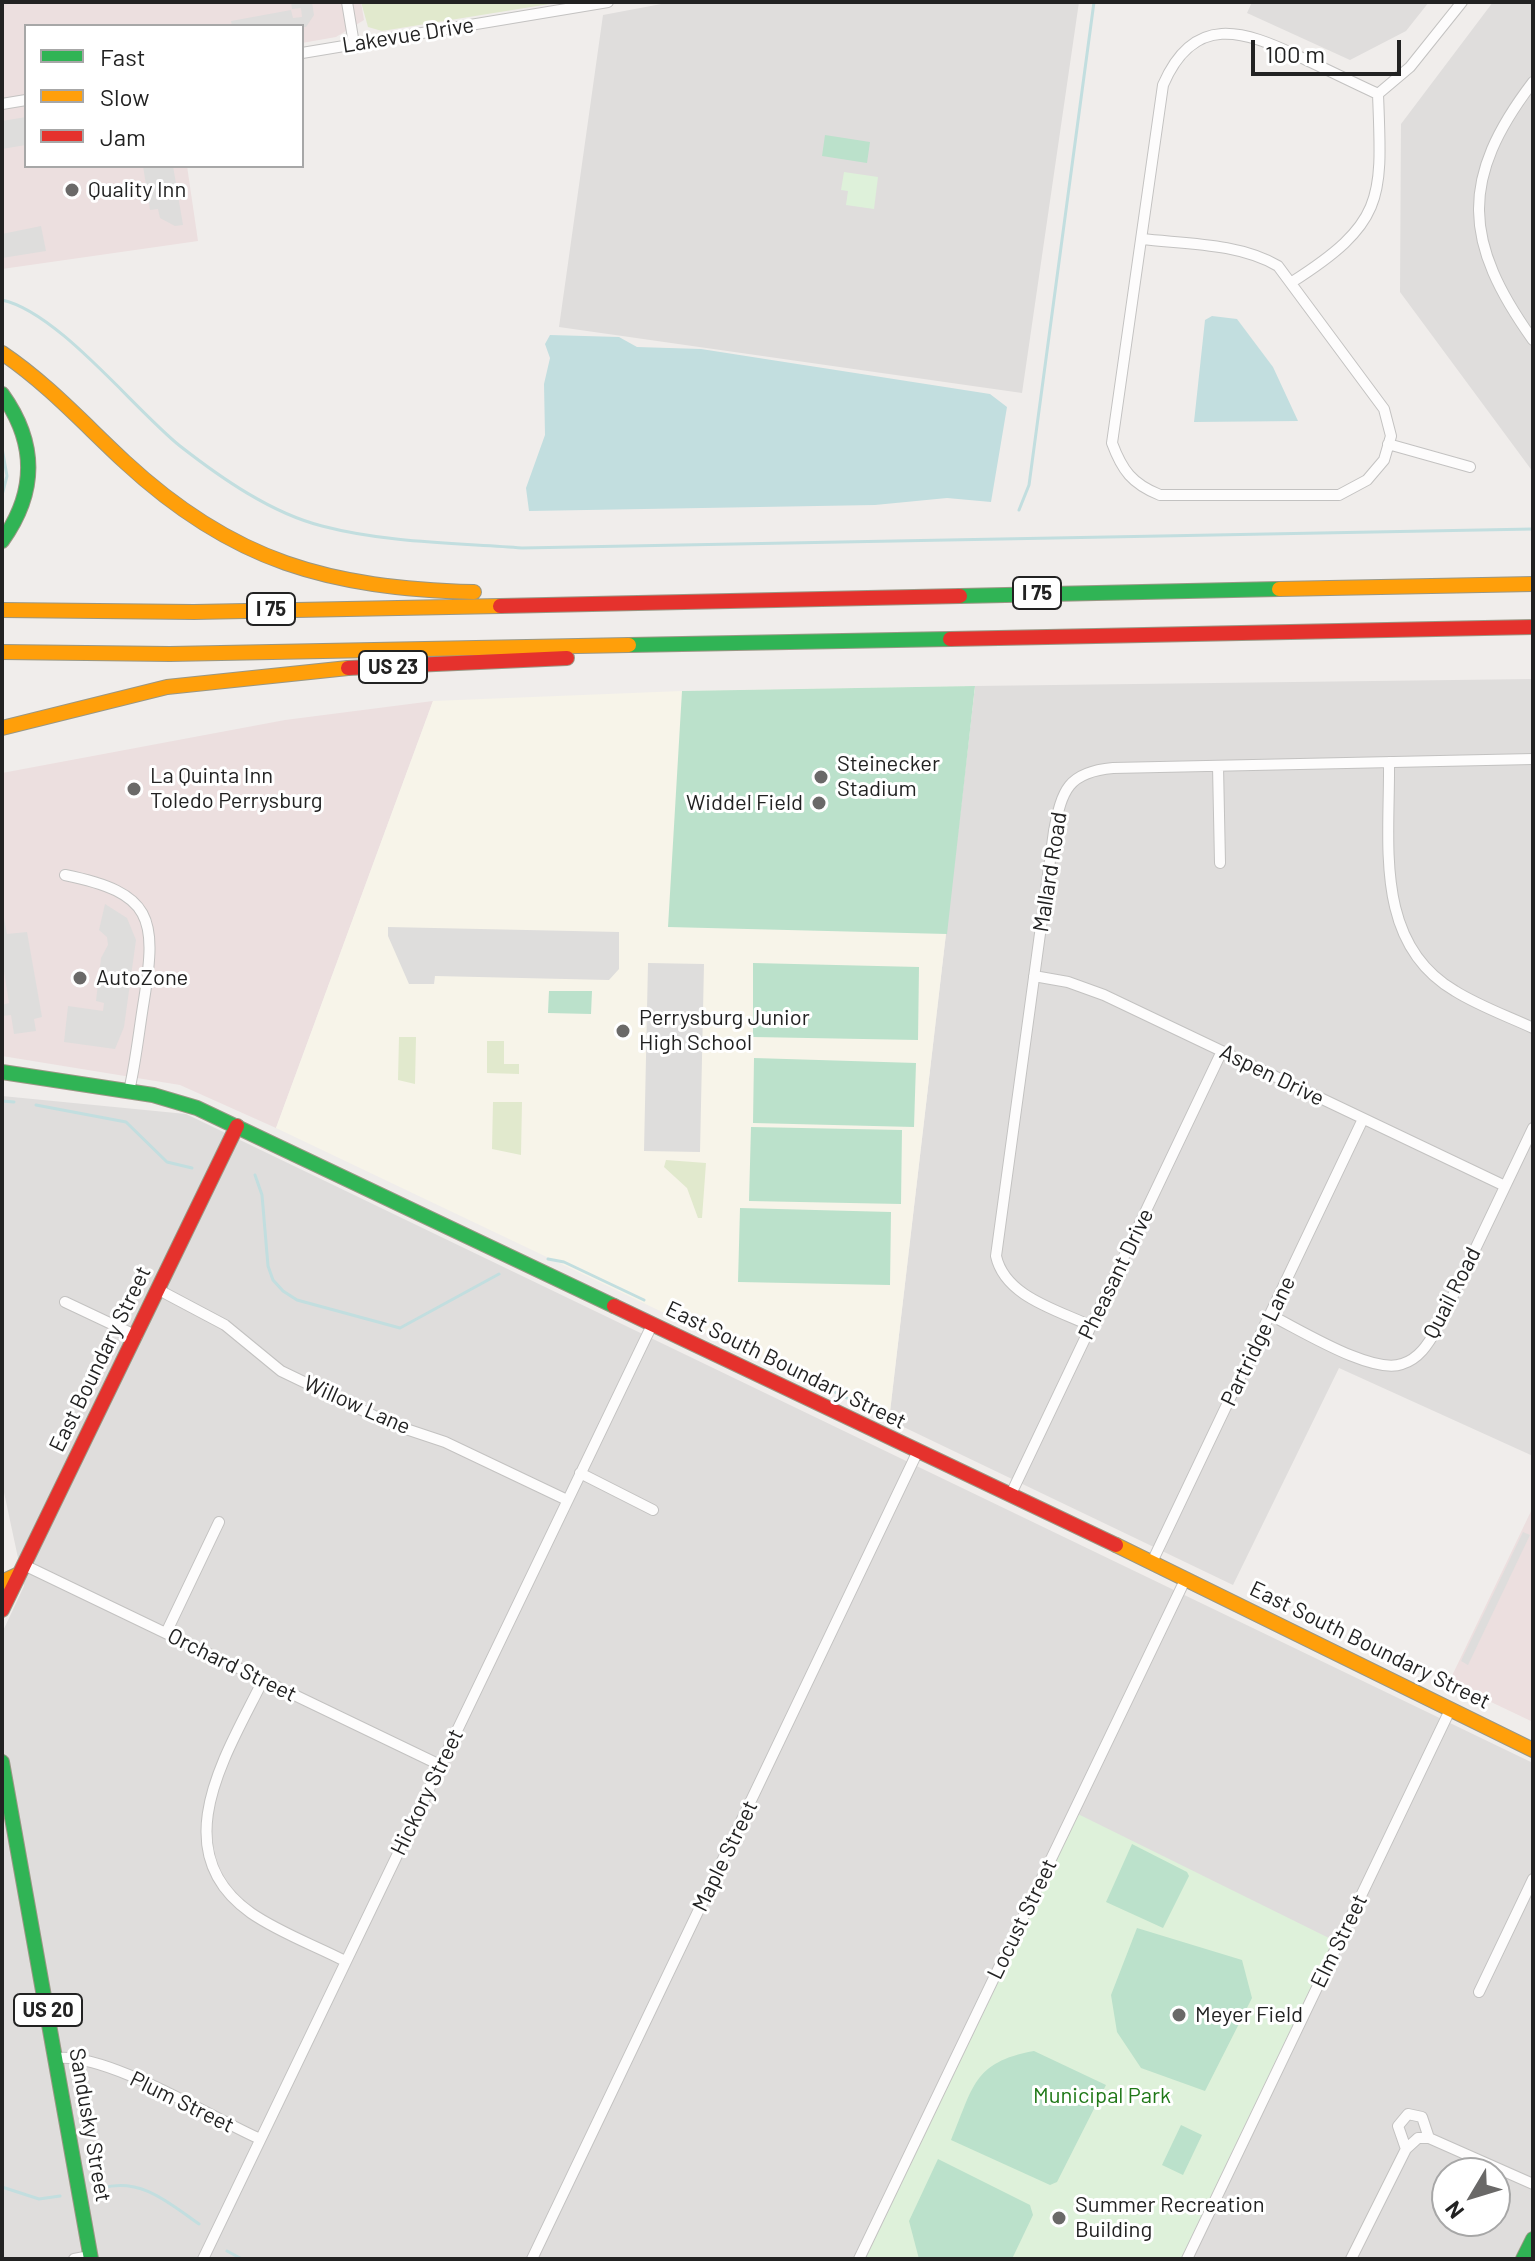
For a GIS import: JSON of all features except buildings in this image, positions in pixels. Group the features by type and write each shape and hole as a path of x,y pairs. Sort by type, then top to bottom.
{"main road":[{"path":"2,353 44,385 160,493 235,544 326,576 457,592 501,593 540,602"},
{"path":"2,394 26,434 31,470 21,514 2,541"},
{"name":"I 75","path":"2,610 194,612 540,602 1533,584"},
{"name":"I 75","path":"2,652 170,654 1533,627"},
{"name":"US 23","path":"2,728 149,690 234,678 789,642"},
{"name":"East South Boundary Street","path":"2,1072 175,1101 237,1126 917,1453 1186,1578 1533,1750"},
{"name":"East Boundary Street","path":"2,1610 237,1126"},
{"path":"2,1582 21,1569"},
{"name":"Sandusky Street","path":"2,1762 91,2258"},
{"path":"1523,2259 1533,2239"}],"street":[{"path":"347,2 354,44"},
{"name":"Lakevue Drive","path":"304,53 608,2"},
{"path":"1378,94 1410,67 1462,2"},
{"path":"1142,239 1260,255 1278,266 1384,409 1391,436 1384,460 1367,480 1339,495 1160,495 1141,488 1122,470 1112,443 1163,85 1173,63 1209,35 1248,34 1378,94"},
{"path":"1533,82 1497,133 1483,173 1479,212 1489,270 1533,340"},
{"path":"1292,282 1348,243 1374,202 1381,174 1378,94"},
{"path":"2,104 24,100"},
{"path":"1388,444 1470,467"},
{"name":"Mallard Road","path":"1091,1326 1012,1286 1001,1272 996,1256 1058,809 1071,783 1084,773 1098,769 1533,759"},
{"path":"1389,762 1391,896 1408,945 1429,971 1455,992 1533,1028"},
{"path":"1218,766 1220,863"},
{"path":"65,875 120,892 138,906 149,924 151,953 129,1091"},
{"name":"Aspen Drive","path":"1034,976 1093,990 1505,1186"},
{"name":"Pheasant Drive","path":"1010,1496 1222,1051"},
{"name":"Partridge Lane","path":"1152,1562 1363,1119"},
{"name":"Quail Road","path":"1270,1315 1372,1363 1395,1366 1407,1363 1419,1354 1437,1329 1533,1128"},
{"name":"Willow Lane","path":"159,1290 225,1325 281,1371 391,1424 445,1442 567,1500"},
{"path":"65,1302 137,1336"},
{"name":"Hickory Street","path":"203,2259 652,1325"},
{"name":"Maple Street","path":"532,2259 917,1453"},
{"path":"580,1473 653,1510"},
{"path":"166,1633 219,1522"},
{"name":"Orchard Street","path":"21,1569 166,1633 440,1765"},
{"name":"Locust Street","path":"859,2259 1186,1578"},
{"path":"263,1680 210,1791 206,1831 212,1858 225,1886 249,1912 345,1961"},
{"name":"Elm Street","path":"1187,2259 1450,1710"},
{"path":"1479,1992 1533,1879"},
{"name":"Plum Street","path":"57,2058 76,2057 109,2068 260,2139"},
{"path":"1406,2149 1398,2126 1408,2114 1422,2117 1429,2138"},
{"path":"1351,2259 1406,2149 1418,2138 1429,2138 1533,2184"},
{"path":"74,2259 91,2258"}],"shaded area":[{"path":"2,2 361,2 364,20 336,37 304,43 304,24 24,24 24,168 187,168 198,241 2,269"},
{"path":"291,2 312,2 314,15 306,27 304,24 232,24 231,21 291,10 293,18 302,17 301,8 292,9"},
{"path":"672,2 1079,2 1022,393 559,327 603,15"},
{"path":"1252,2 1429,2 1406,31 1350,60 1247,13"},
{"path":"1493,2 1533,2 1533,472 1400,292 1401,124"},
{"path":"24,117 24,145 2,149 2,121"},
{"path":"143,168 173,168 183,225 175,226 160,218 158,209 150,210"},
{"path":"41,226 46,251 2,258 2,234"},
{"path":"1533,679 1533,1456 1339,1368 1233,1585 889,1420 975,686"},
{"name":"Perrysburg Junior High School","path":"975,686 889,1420 276,1128 433,701 682,691"},
{"path":"433,701 276,1128 180,1085 2,1056 2,773 285,720"},
{"path":"105,904 127,918 136,940 124,1027 115,1049 64,1042 68,1006 103,1011 104,1003 96,1001 101,958 108,945 107,937 99,930"},
{"path":"3,913 7,934 27,932 42,1017 34,1019 36,1031 14,1034 11,1015 2,1016 2,1005 9,1003 2,959"},
{"path":"388,927 619,932 619,969 609,980 435,976 434,984 409,984 388,936"},
{"path":"648,963 704,964 700,1152 644,1151"},
{"path":"2,1096 186,1114 1533,1763 1533,2259 2,2259 2,1633 24,1586 2,1483"},
{"path":"1533,1507 1533,1722 1449,1682"},
{"path":"1523,1532 1530,1535 1468,1665 1461,1661"}],"green space":[{"path":"361,2 562,2 382,31 368,27"},
{"path":"825,135 870,142 867,163 822,156"},
{"path":"844,172 878,177 874,209 846,205 848,191 841,190"},
{"name":"Steinecker Stadium","path":"975,686 947,934 668,927 682,691"},
{"path":"753,963 919,967 918,1040 753,1037"},
{"path":"549,991 592,991 591,1014 548,1013"},
{"path":"399,1037 416,1037 415,1084 398,1080"},
{"path":"487,1041 504,1041 504,1064 519,1064 519,1074 487,1073"},
{"path":"754,1058 916,1063 914,1127 753,1123"},
{"path":"493,1102 522,1102 521,1155 492,1149"},
{"path":"751,1127 902,1130 901,1204 749,1201"},
{"path":"666,1160 706,1163 702,1218 698,1218 687,1188 664,1167"},
{"path":"740,1208 891,1212 890,1285 738,1282"},
{"name":"Municipal Park","path":"1078,1814 1333,1940 1183,2259 865,2259"},
{"path":"1132,1844 1187,1872 1189,1876 1163,1928 1106,1902"},
{"name":"Meyer Field","path":"1137,1928 1242,1960 1252,1998 1205,2091 1141,2068 1117,2032 1111,1995"},
{"path":"1034,2051 1106,2085 1057,2182 1050,2185 951,2140 971,2092 986,2071 998,2062"},
{"path":"1181,2125 1202,2135 1183,2175 1162,2165"},
{"path":"938,2159 1030,2205 1033,2215 1012,2259 919,2259 909,2221"}],"water":[{"path":"1212,316 1237,319 1273,367 1298,421 1194,422 1205,320"},
{"path":"550,335 619,337 637,347 701,349 990,394 1007,407 991,502 947,498 875,505 529,511 526,488 545,435 544,384 550,358 545,344"}],"waterway":[{"path":"1019,510 1029,485 1094,2"},
{"path":"2,300 24,308 71,341 180,446 230,482 284,513 322,526 371,536 522,548 1533,529"},
{"path":"2,448 7,476 2,495"},
{"path":"2,1101 14,1102"},
{"path":"36,1105 126,1122 167,1162 192,1168"},
{"path":"255,1175 262,1195 268,1266 273,1280 297,1300 400,1328 499,1274"},
{"path":"548,1259 564,1262 644,1300"},
{"path":"770,1360 879,1414"},
{"path":"102,2188 129,2186 142,2189 165,2200 199,2224"},
{"path":"2,2187 39,2199 60,2196"},
{"path":"227,2251 242,2259"}],"traffic: fast":[{"path":"2,394 22,431 28,468 22,504 2,541"},
{"path":"960,596 1279,589"},
{"path":"629,645 950,639"},
{"path":"2,1072 153,1095 197,1108 614,1306"},
{"path":"2,1762 91,2259"},
{"path":"1523,2259 1533,2239"}],"traffic: slow":[{"path":"2,353 50,391 165,496 205,524 245,546 286,563 328,575 373,584 474,592"},
{"path":"1279,589 1533,584"},
{"path":"2,610 194,612 500,606"},
{"path":"2,652 170,654 629,645"},
{"path":"2,728 167,687 348,668"},
{"path":"1116,1545 1533,1750"},
{"path":"2,1582 19,1574"}],"traffic: jam":[{"path":"500,606 960,596"},
{"path":"950,639 1533,627"},
{"path":"348,668 567,658"},
{"path":"2,1610 237,1126"},
{"path":"614,1306 1116,1545"}],"place":[{"name":"Quality Inn","path":"72,190"},
{"name":"Steinecker Stadium","path":"821,777"},
{"name":"La Quinta Inn Toledo Perrysburg","path":"134,789"},
{"name":"Widdel Field","path":"819,803"},
{"name":"AutoZone","path":"80,978"},
{"name":"Perrysburg Junior High School","path":"623,1031"},
{"name":"Meyer Field","path":"1179,2015"},
{"name":"Summer Recreation Building","path":"1059,2218"}]}
